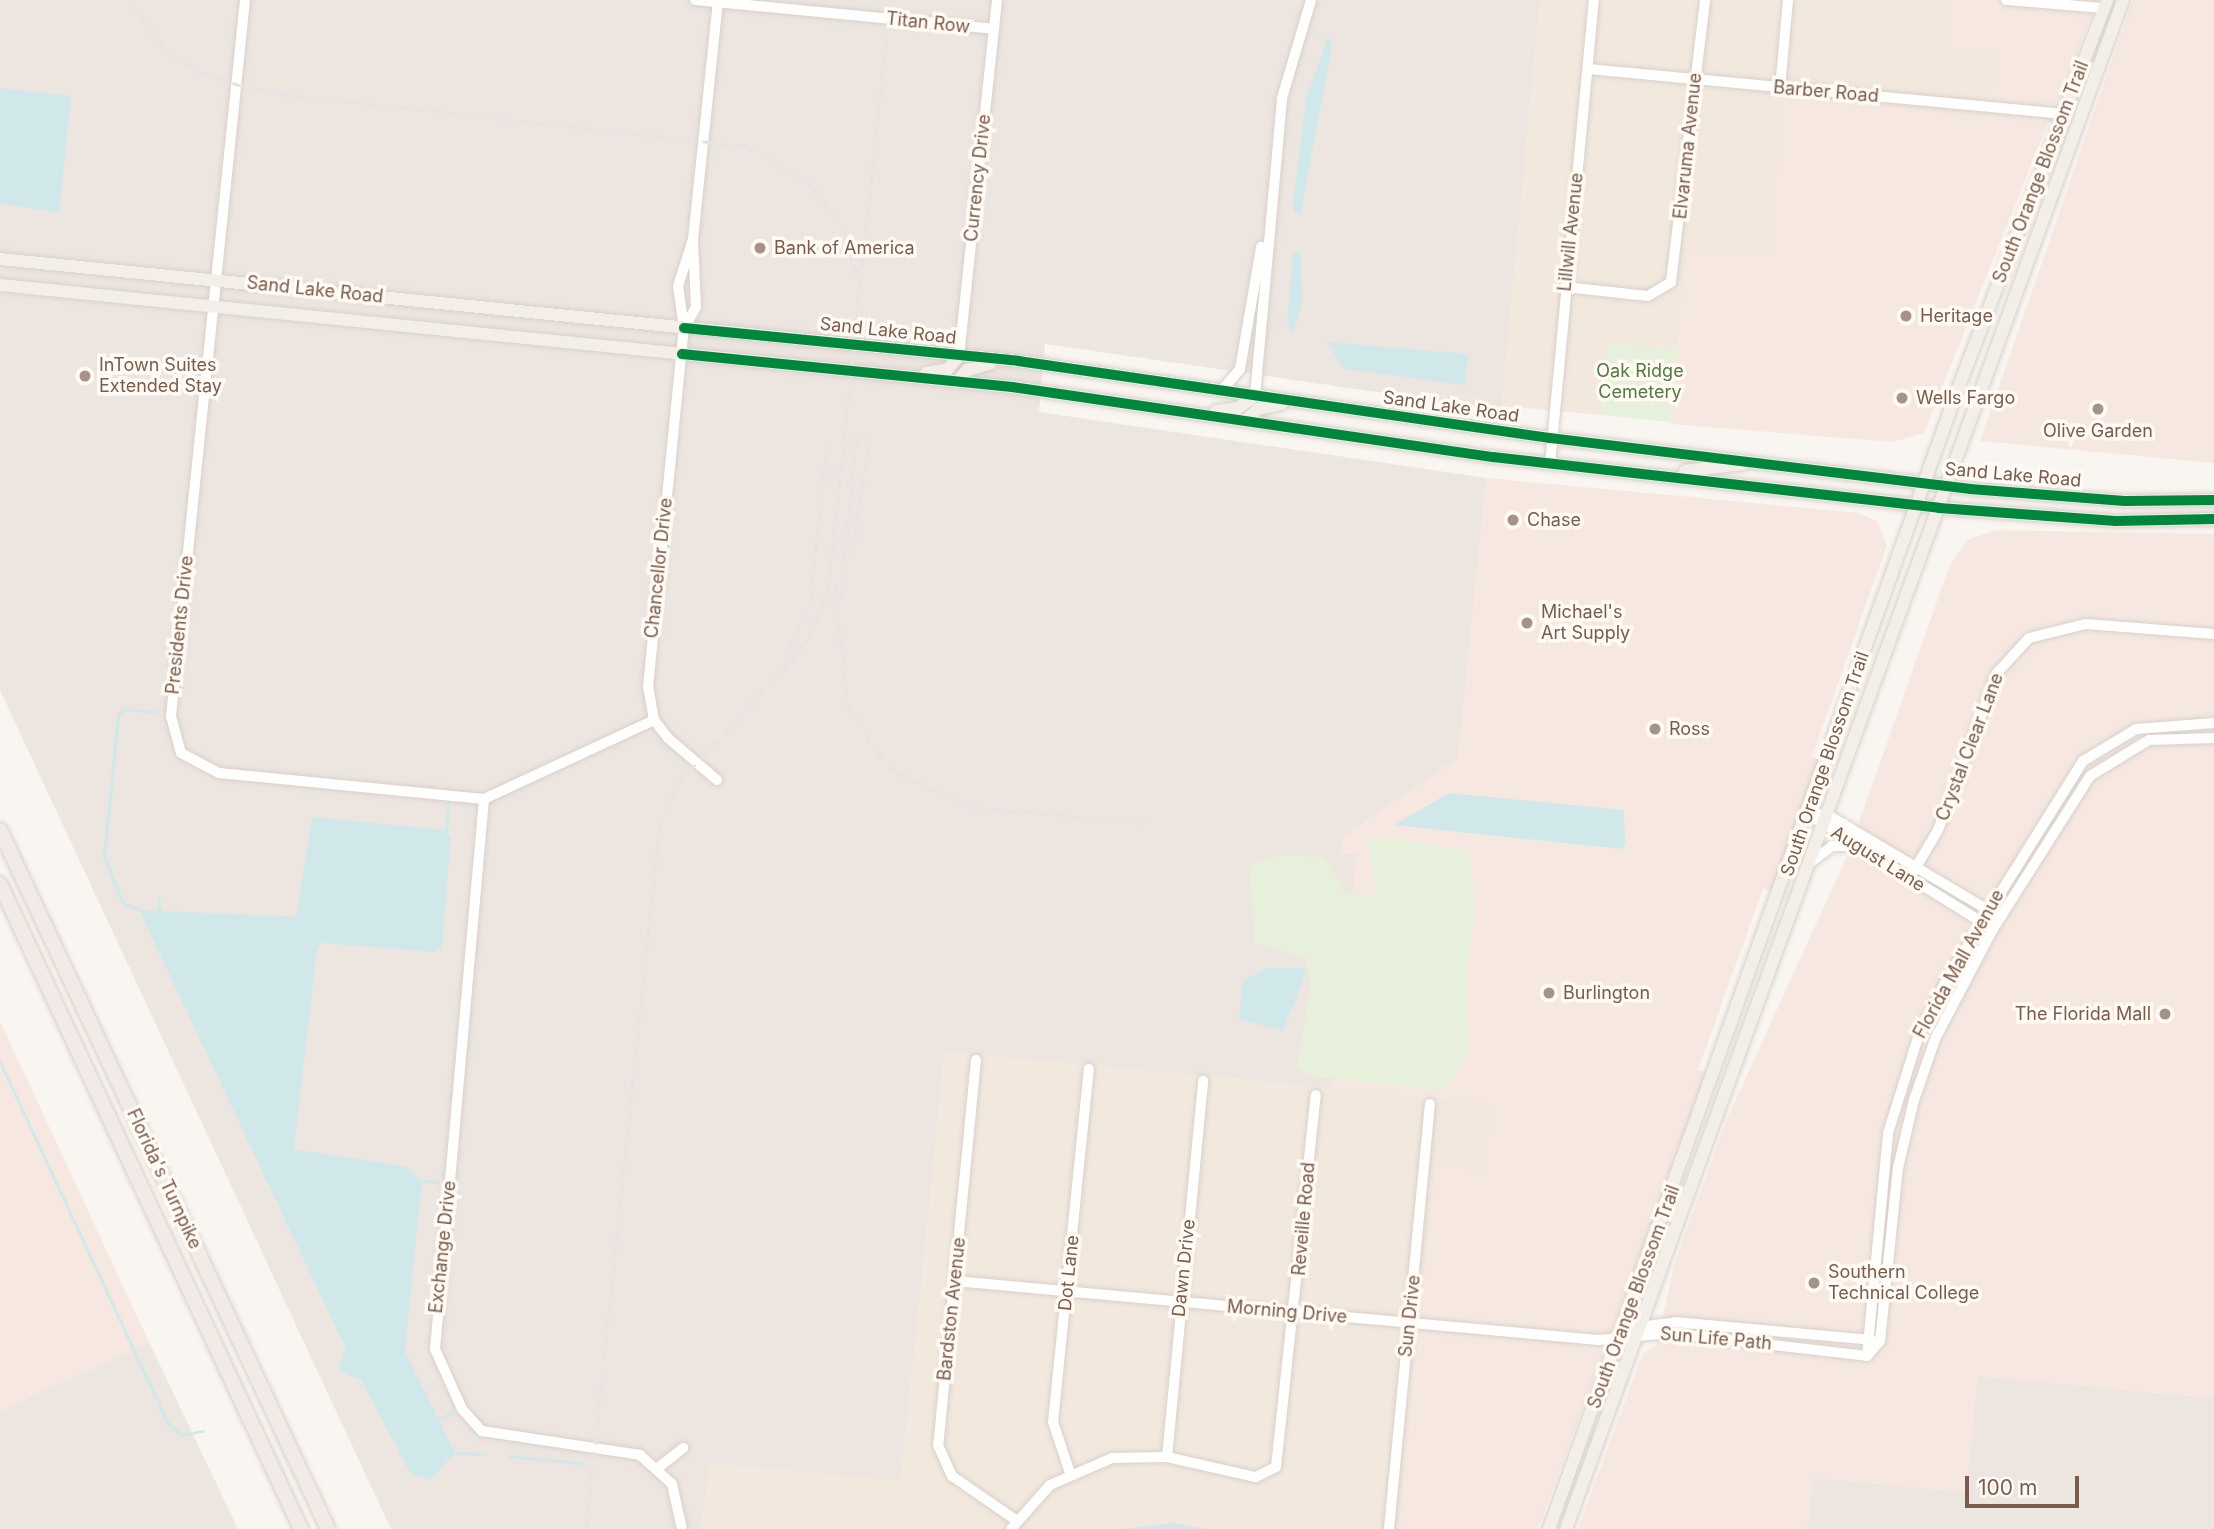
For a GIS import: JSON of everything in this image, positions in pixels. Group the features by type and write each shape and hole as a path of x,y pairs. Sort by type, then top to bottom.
{"highway":[{"name":"Florida's Turnpike","path":"0,830 328,1529"},
{"name":"Florida's Turnpike","path":"0,884 301,1529"}],"main road":[{"name":"South Orange Blossom Trail","path":"1566,1529 2123,0"},
{"name":"South Orange Blossom Trail","path":"1549,1529 1809,814 1916,505 2105,4"},
{"path":"2073,93 2080,118"},
{"path":"2065,114 2074,136"},
{"name":"Sand Lake Road","path":"0,259 1018,361 1550,439 1925,484 2125,501 2214,500"},
{"name":"Sand Lake Road","path":"0,285 957,382 1550,464 1939,508 2116,521 2214,519"},
{"path":"897,376 948,369 959,356"},
{"path":"957,382 978,366 1018,361"},
{"path":"1184,412 1224,411 1255,396"},
{"path":"1245,421 1258,409 1300,402"},
{"path":"1635,473 1723,470 1746,462"}],"street":[{"name":"Presidents Drive","path":"245,0 211,306 171,716 181,753 219,773 484,799"},
{"name":"Titan Row","path":"695,0 994,29"},
{"name":"Currency Drive","path":"959,356 997,0"},
{"path":"1255,396 1266,228 1282,98 1311,0"},
{"name":"Lillwill Avenue","path":"1550,464 1550,439 1594,0"},
{"name":"Elvaruma Avenue","path":"1565,287 1648,296 1665,291 1675,269 1705,0"},
{"path":"1780,88 1788,0"},
{"path":"2006,0 2105,4"},
{"name":"Chancellor Drive","path":"684,328 696,307 693,239 718,1"},
{"name":"Barber Road","path":"1588,69 2065,114"},
{"path":"1221,391 1240,369 1266,228"},
{"name":"Chancellor Drive","path":"654,720 649,669 684,328 678,286 693,239"},
{"name":"Crystal Clear Lane","path":"1909,879 1917,867 1997,673 2029,638 2086,624 2214,634"},
{"path":"484,799 654,720 691,763 717,780"},
{"name":"Florida Mall Avenue","path":"1867,1356 1888,1133 1918,1037 1981,921 2084,761 2136,729 2214,723"},
{"name":"Florida Mall Avenue","path":"1880,1341 1898,1168 1914,1100 1936,1037 1993,929 2091,776 2138,744 2214,738"},
{"name":"Exchange Drive","path":"484,799 435,1349 462,1409 482,1431 619,1448 659,1466"},
{"name":"August Lane","path":"1809,814 1917,867 2001,918"},
{"name":"August Lane","path":"1826,821 1855,846 1993,929"},
{"path":"1811,862 1832,846 1855,846"},
{"name":"Bardston Avenue","path":"976,1060 941,1460 953,1476 1014,1525"},
{"name":"Dot Lane","path":"1070,1473 1054,1422 1089,1069"},
{"name":"Dawn Drive","path":"1167,1457 1203,1080"},
{"name":"Reveille Road","path":"1167,1457 1256,1477 1276,1467 1295,1312 1316,1095"},
{"name":"Sun Drive","path":"1389,1529 1430,1104"},
{"name":"Morning Drive","path":"955,1281 1409,1323 1620,1339"},
{"path":"1756,1342 1759,1329"},
{"name":"Sun Life Path","path":"1620,1339 1640,1330 1759,1329 1880,1341"},
{"name":"Sun Life Path","path":"1640,1330 1867,1356"},
{"path":"1867,1356 1880,1341"},
{"path":"682,1529 681,1506 659,1466 683,1448"},
{"path":"1014,1525 1070,1473 1112,1458 1167,1457"}],"shaded area":[{"path":"0,0 1540,0 1501,410 1045,344 1039,412 1486,478 1458,758 1343,837 1342,853 1357,854 1332,1088 945,1052 901,1481 709,1463 701,1529 391,1529 0,690"},
{"path":"1540,0 2097,0 2052,121 1769,258 1688,251 1678,350 1608,343 1600,415 1501,406"},
{"path":"1950,0 2097,0 1924,433 1893,442 1671,424 1688,251 1769,257 1784,97 1990,116 1996,53 1945,48"},
{"path":"2133,0 2214,0 2214,463 1980,441"},
{"path":"1486,478 1859,513 1877,521 1887,545 1812,757 1820,758 1772,890 1763,889 1698,1070 1707,1071 1538,1529 1399,1529 1436,1167 1486,1172 1493,1103 1332,1088 1356,855 1341,853 1343,837 1458,758"},
{"name":"The Florida Mall","path":"1996,530 2214,534 2214,1398 1979,1376 1966,1492 1813,1478 1807,1529 1578,1529 1643,1353 1656,1346 1675,1262 1727,1119 1847,856 1949,567 1967,540"},
{"path":"0,1021 149,1342 0,1411"},
{"path":"945,1052 1493,1103 1486,1172 1436,1168 1399,1529 701,1529 708,1463 901,1480"},
{"path":"149,1342 238,1529 0,1529 0,1411"},
{"path":"1978,1376 2214,1398 2214,1529 1807,1529 1813,1478 1966,1492"}],"green space":[{"name":"Oak Ridge Cemetery","path":"1608,343 1678,350 1671,422 1600,415"},
{"path":"1368,836 1468,850 1476,912 1467,970 1469,1047 1456,1079 1435,1090 1312,1076 1297,1068 1311,983 1305,958 1254,943 1250,866 1281,855 1325,857 1345,892 1377,896"}],"water":[{"path":"1328,36 1332,48 1300,215 1293,212 1293,201 1306,100"},
{"path":"0,88 71,96 59,213 0,203"},
{"path":"1301,252 1302,304 1293,335 1287,321 1293,253"},
{"path":"1327,342 1468,354 1465,385 1344,369"},
{"path":"1449,793 1624,810 1625,844 1622,849 1394,825"},
{"path":"312,817 444,830 451,838 442,947 434,952 321,943 317,949 294,1149 407,1167 422,1181 405,1351 455,1453 430,1480 411,1474 361,1380 338,1370 346,1349 139,910 296,917"},
{"path":"1266,968 1303,968 1306,973 1283,1031 1239,1019 1243,981"},
{"path":"1171,1523 1207,1529 1126,1529 1129,1528"}],"waterway":[{"path":"139,910 123,904 104,856 118,715 124,709 156,712"},
{"path":"446,831 448,800"},
{"path":"159,899 160,909"},
{"path":"0,1061 168,1423 182,1435 203,1431"},
{"path":"422,1181 438,1182"},
{"path":"434,1421 452,1413"},
{"path":"455,1453 485,1454"},
{"path":"509,1456 581,1463"}],"railway":[{"path":"129,0 167,52 200,73 235,84 280,94 746,146 812,185 845,233 857,274"},
{"path":"586,1529 659,830 677,784 809,638 828,590 890,0"},
{"path":"840,598 857,433"},
{"path":"852,556 870,435"},
{"path":"788,651 810,602 827,443"},
{"path":"835,586 848,704 876,752 898,773 972,807 1145,823"}],"cycle path":[{"path":"684,328 1018,361 1550,438 1970,489 2125,501 2214,500"},
{"path":"682,354 1012,387 1493,457 1939,508 2116,521 2214,519"}],"place":[{"name":"Bank of America","path":"760,248"},
{"name":"Heritage","path":"1906,316"},
{"name":"InTown Suites Extended Stay","path":"85,376"},
{"name":"Wells Fargo","path":"1902,398"},
{"name":"Olive Garden","path":"2098,409"},
{"name":"Chase","path":"1513,520"},
{"name":"Michael's Art Supply","path":"1527,623"},
{"name":"Ross","path":"1655,729"},
{"name":"Burlington","path":"1549,993"},
{"name":"The Florida Mall","path":"2165,1014"},
{"name":"Southern Technical College","path":"1814,1283"}]}
